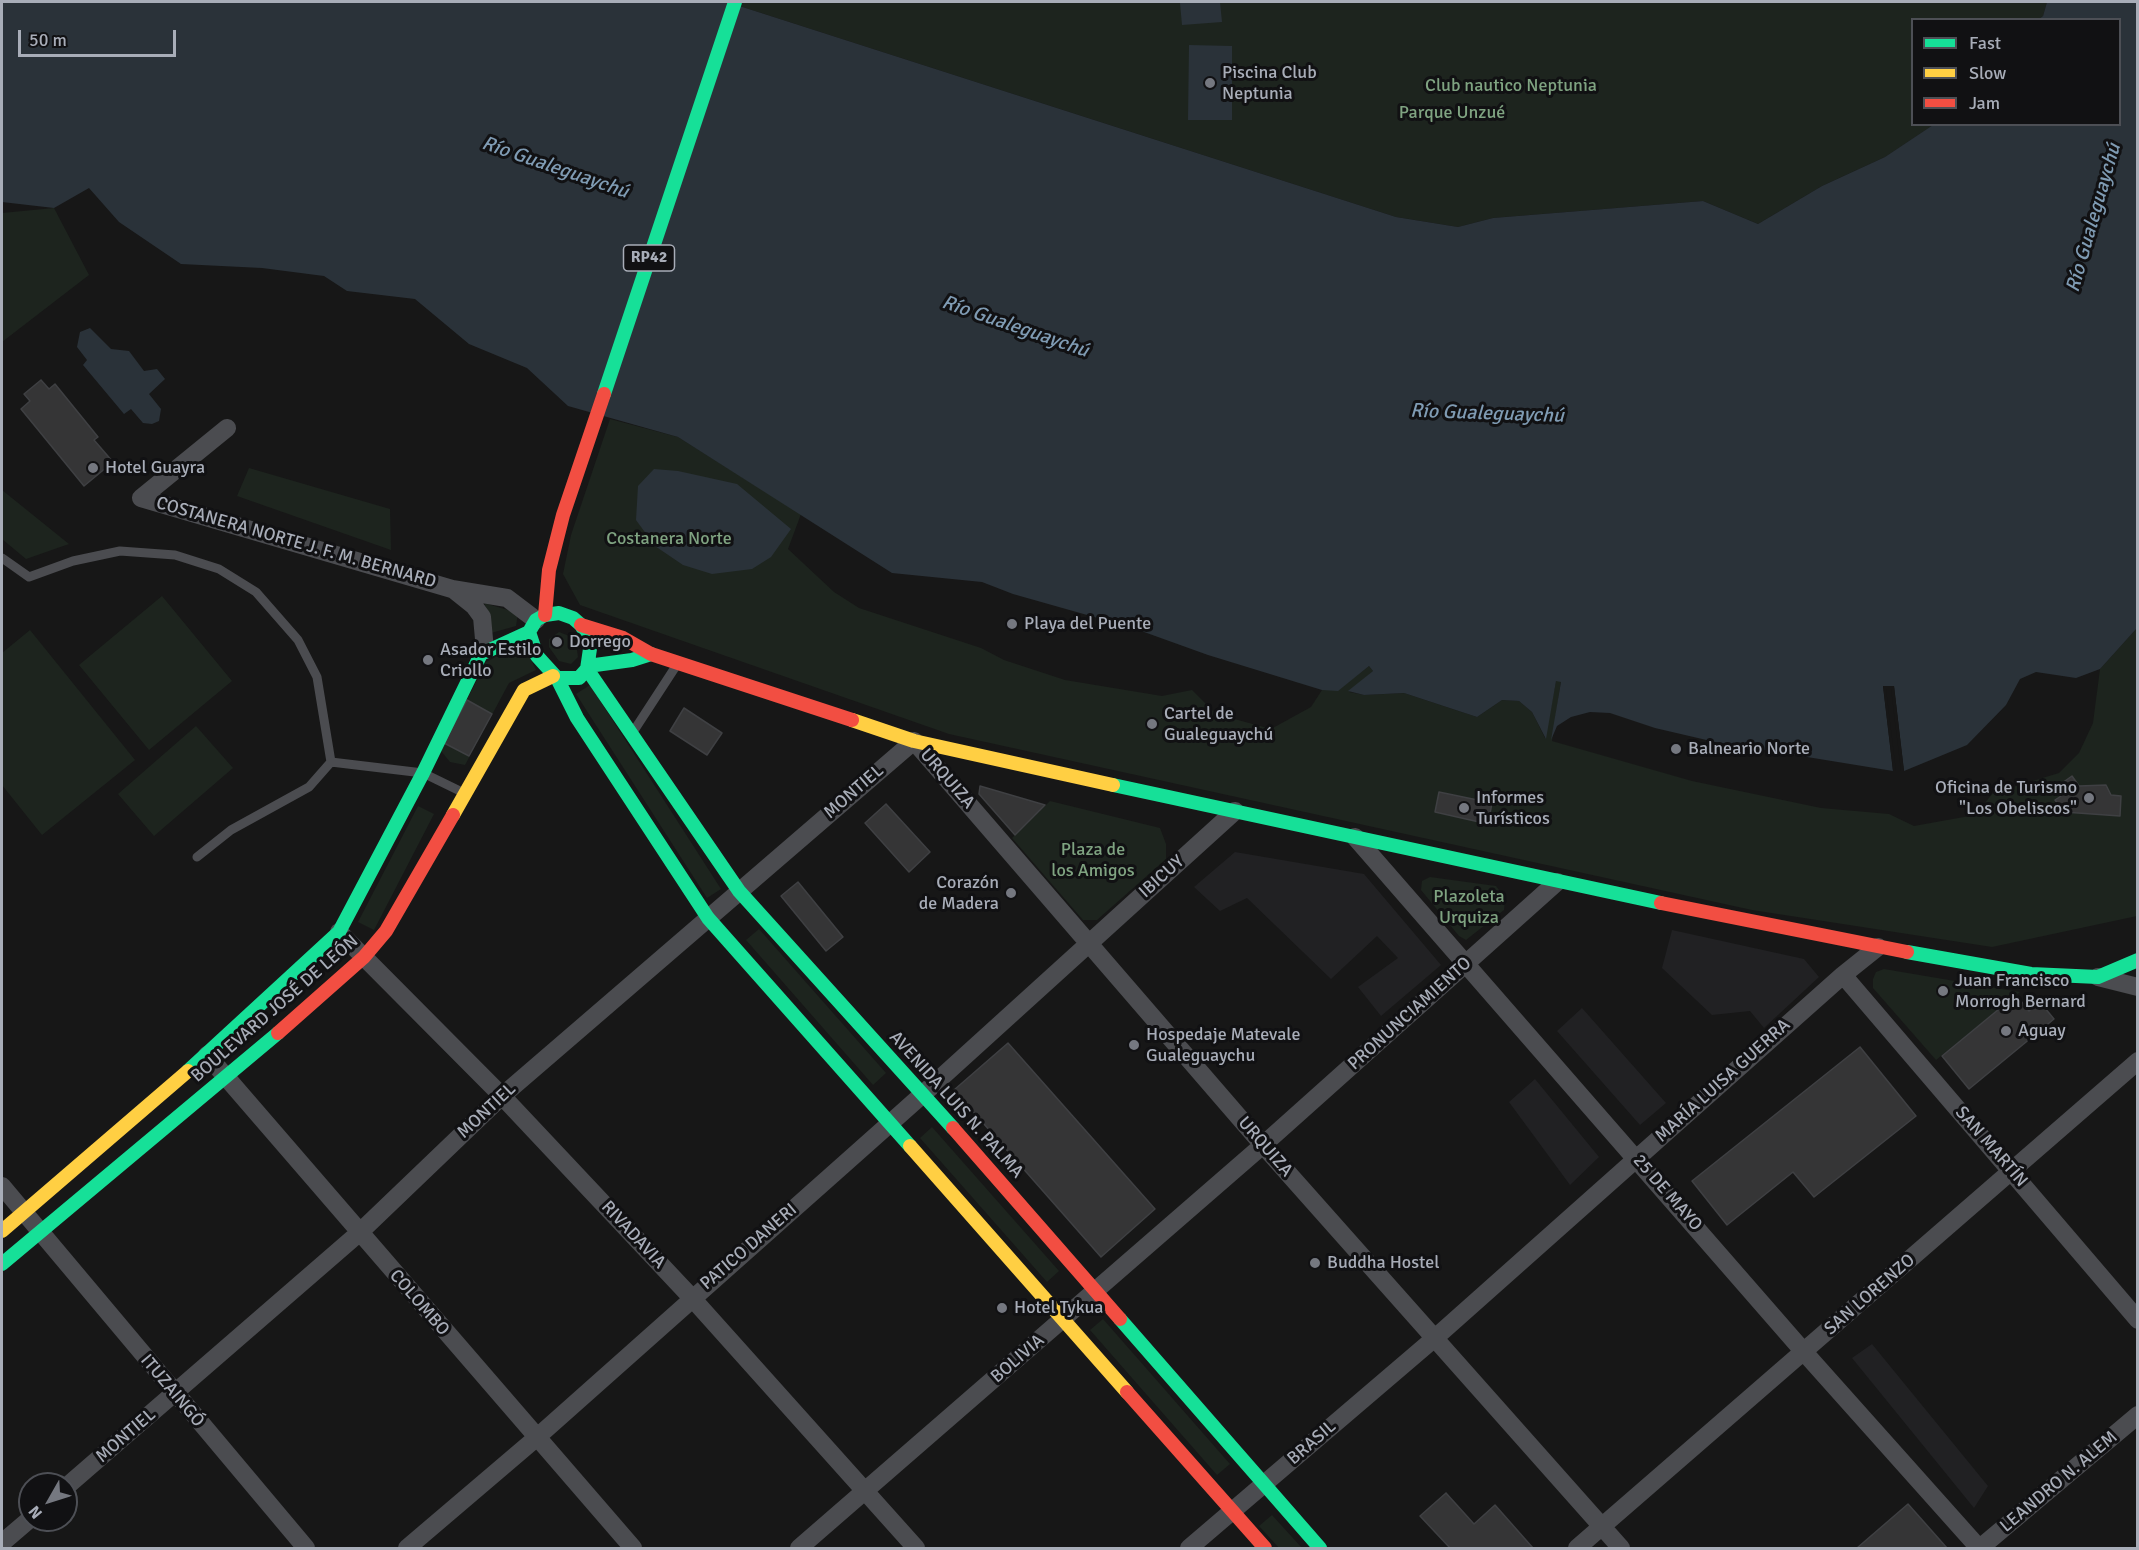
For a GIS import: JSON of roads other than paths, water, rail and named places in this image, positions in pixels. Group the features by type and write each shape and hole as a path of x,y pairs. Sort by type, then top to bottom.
{"main road":[{"name":"RP42","path":"537,622 563,515 735,2"},
{"path":"485,650 559,613 573,618 581,625 591,642 587,667 579,678 567,681 555,677"},
{"path":"537,622 537,656 555,677 577,718 708,918 1265,1548"},
{"path":"581,625 623,638 651,654 914,741 1557,882 1878,947 2031,974 2098,977 2138,960"},
{"name":"BOULEVARD JOSÉ DE LEÓN","path":"2,1231 207,1055 339,932 485,650"},
{"path":"587,667 632,660 651,654"},
{"name":"AVENIDA LUIS N. PALMA","path":"587,667 739,891 923,1094 1320,1548"},
{"name":"BOULEVARD JOSÉ DE LEÓN","path":"2,1264 226,1078 364,957 386,931 467,794 524,690 555,677"}],"street":[{"name":"COSTANERA NORTE J. F. M. BERNARD","path":"227,428 141,498 452,589 507,598 537,622"},
{"name":"COSTANERA NORTE J. F. M. BERNARD","path":"452,589 474,606 482,617 485,650"},
{"name":"MONTIEL","path":"78,1477 359,1233 502,1096 914,741"},
{"name":"URQUIZA","path":"914,741 1263,1145 1436,1337 1621,1548"},
{"name":"IBICUY","path":"1088,943 1235,811"},
{"name":"25 DE MAYO","path":"1354,836 1804,1352 1980,1548"},
{"name":"PRONUNCIAMIENTO","path":"1263,1145 1557,882"},
{"name":"RIVADAVIA","path":"339,932 502,1096 692,1298 916,1548"},
{"name":"PATICO DANERI","path":"407,1548 536,1438 890,1124 1088,943"},
{"name":"MARÍA LUISA GUERRA","path":"1436,1337 1843,975 1878,947"},
{"name":"SAN MARTÍN","path":"1843,975 2138,1320"},
{"path":"2098,977 2138,987"},
{"name":"COLOMBO","path":"207,1055 633,1548"},
{"name":"SAN LORENZO","path":"1577,1548 2138,1061"},
{"name":"BOLIVIA","path":"799,1548 1263,1145"},
{"name":"ITUZAINGÓ","path":"2,1186 174,1394 306,1548"},
{"name":"BRASIL","path":"1189,1548 1436,1337"},
{"name":"LEANDRO N. ALEM","path":"1980,1548 2138,1415"},
{"path":"2,1543 18,1529"}],"lane":[{"path":"2,558 28,577 73,561 120,551 175,555 219,568 255,592 298,640 317,677 332,762"},
{"path":"632,734 678,663"},
{"path":"332,762 423,773 467,794"},
{"path":"197,857 231,830 309,787 332,762"}],"water":[{"name":"Río Gualeguaychú","path":"2,2 727,2 1396,217 1458,227 1493,218 1703,201 1758,224 1822,186 1885,157 1932,126 2121,126 2121,18 2040,18 2047,2 2137,2 2137,628 2100,669 2076,678 2036,672 2020,679 2006,705 1967,745 1904,771 1894,686 1883,686 1893,771 1715,742 1655,728 1610,713 1590,712 1571,717 1557,726 1551,740 1561,682 1556,681 1546,739 1532,712 1519,701 1502,700 1477,717 1404,693 1364,695 1348,691 1373,671 1369,666 1338,691 1322,690 1208,655 1133,628 1013,594 982,582 892,573 678,437 568,406 527,368 469,344 415,299 347,291 324,276 262,268 181,264 119,222 89,188 54,208 2,202"},
{"path":"1220,2 1222,22 1182,25 1180,3"},
{"name":"Piscina Club Neptunia","path":"1189,45 1232,46 1232,120 1188,120"},
{"path":"90,328 111,349 129,351 144,371 157,369 165,379 149,394 161,409 159,421 152,424 143,423 131,409 124,414 83,365 87,360 77,347 80,332"},
{"path":"654,469 678,471 737,484 791,529 771,557 752,569 712,574 683,565 655,546 636,520 638,486"}],"place":[{"name":"Piscina Club Neptunia","path":"1210,83"},
{"name":"Hotel Guayra","path":"93,468"},
{"name":"Playa del Puente","path":"1012,624"},
{"name":"Dorrego","path":"557,642"},
{"name":"Asador Estilo Criollo","path":"428,660"},
{"name":"Cartel de Gualeguaychú","path":"1152,724"},
{"name":"Balneario Norte","path":"1676,749"},
{"name":"Oficina de Turismo \"Los Obeliscos\"","path":"2089,798"},
{"name":"Informes Turísticos","path":"1464,808"},
{"name":"Corazón de Madera","path":"1011,893"},
{"name":"Juan Francisco Morrogh Bernard","path":"1943,991"},
{"name":"Aguay","path":"2006,1031"},
{"name":"Hospedaje Matevale Gualeguaychu","path":"1134,1045"},
{"name":"Buddha Hostel","path":"1315,1263"},
{"name":"Hotel Tykua","path":"1002,1308"}],"park label":[{"name":"Club nautico Neptunia","path":"1511,86"},
{"name":"Parque Unzué","path":"1452,113"},
{"name":"Costanera Norte","path":"669,539"},
{"name":"Plaza de los Amigos","path":"1093,860"},
{"name":"Plazoleta Urquiza","path":"1469,907"}]}
